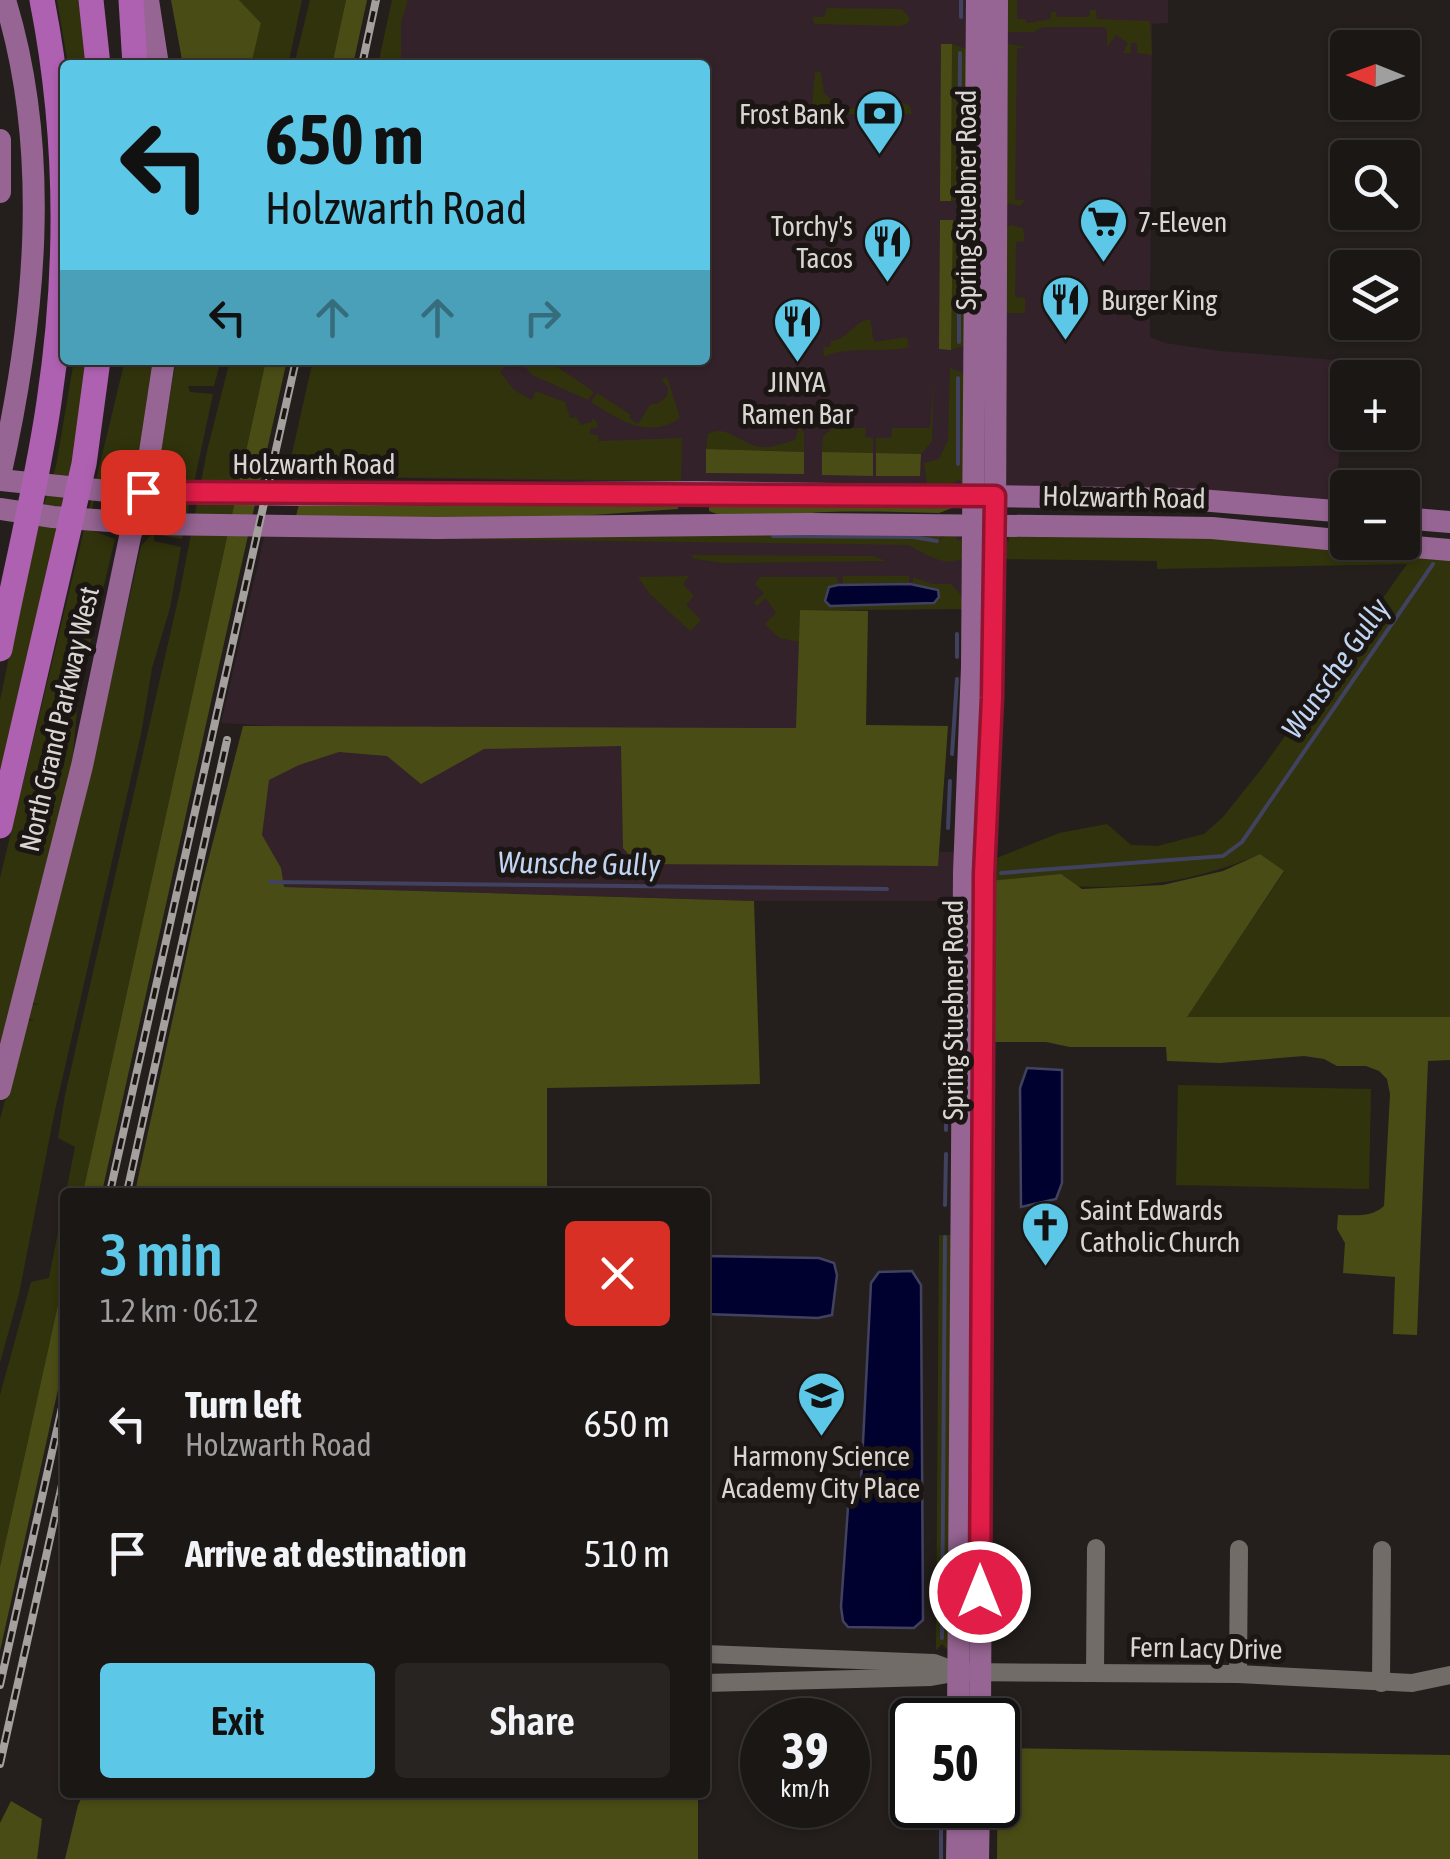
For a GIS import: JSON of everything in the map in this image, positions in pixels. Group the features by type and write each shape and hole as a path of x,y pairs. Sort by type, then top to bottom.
{"highway":[{"path":"42,0 60,132"},
{"path":"91,0 97,60"},
{"path":"131,0 134,60"},
{"path":"0,650 49,403 60,288"},
{"name":"North Grand Parkway West","path":"0,826 84,464 97,365"},
{"path":"84,464 112,365"}],"main road":[{"path":"5,0 28,116 34,236 24,360 5,480"},
{"path":"148,0 157,60"},
{"name":"Spring Stuebner Road","path":"975,1698 970,1672 973,1048 992,698 984,526 976,0"},
{"name":"Spring Stuebner Road","path":"984,496 997,0"},
{"path":"0,140 0,192"},
{"name":"North Grand Parkway West","path":"0,1089 82,766 132,522 151,492 164,365"},
{"name":"Holzwarth Road","path":"5,480 117,492 696,492 1188,499 1330,510"},
{"path":"1301,537 1305,508"},
{"name":"Holzwarth Road","path":"5,510 132,522 290,526 1212,528 1330,540"},
{"path":"1420,520 1450,522"},
{"path":"1420,547 1450,550"},
{"name":"Spring Stuebner Road","path":"964,1698 970,1672"},
{"path":"958,1828 958,1859"},
{"path":"978,1859 979,1828"}],"street":[{"path":"1095,1673 1096,1548"},
{"path":"1238,1674 1239,1549"},
{"path":"1381,1683 1382,1550"},
{"path":"710,1654 934,1663 970,1672"},
{"path":"710,1683 931,1677 970,1672"},
{"name":"Fern Lacy Drive","path":"970,1672 1238,1674 1412,1684 1450,1675"}],"shaded area":[{"path":"57,0 78,0 88,60 67,60"},
{"path":"171,0 239,0 261,23 252,60 182,60"},
{"path":"239,0 302,0 289,60 252,60 261,23"},
{"path":"310,0 346,0 333,60 295,60"},
{"path":"346,0 367,0 354,60 333,60"},
{"path":"392,0 970,0 963,484 957,488 287,476 312,365 710,365 710,60 379,60"},
{"path":"392,0 408,0 401,23 401,60 379,60"},
{"path":"1003,0 1168,0 1168,23 1152,24 1150,337 1220,351 1336,360 1330,360 1330,450 1340,450 1338,470 1330,470 1330,499 1006,486"},
{"path":"1003,0 1017,0 1017,19 1027,23 1051,19 1051,12 1056,12 1057,17 1089,17 1090,10 1096,10 1097,19 1150,21 1152,55 1137,53 1137,43 1131,43 1131,53 1123,53 1128,43 1116,35 1107,47 1104,27 1043,27 1033,32 1007,32"},
{"path":"827,8 902,9 910,18 900,26 814,24 813,17 824,17"},
{"path":"941,44 952,44 951,201 940,201"},
{"path":"952,44 967,49 964,198 951,201"},
{"path":"1008,44 1026,47 1017,49 1015,197 1025,200 1020,206 1007,203"},
{"path":"815,72 821,72 824,93 840,108 888,110 903,103 910,106 912,114 817,114 812,106"},
{"path":"940,220 953,220 951,350 939,349"},
{"path":"953,220 966,225 964,346 951,350"},
{"path":"1006,228 1023,228 1025,241 1016,242 1015,297 1025,298 1025,313 1001,313"},
{"path":"870,319 874,342 907,337 909,347 843,351 824,357 823,347 830,347 831,341"},
{"path":"73,365 90,365 83,419 0,789 0,700 36,530 56,466"},
{"path":"124,365 155,365 135,480 132,484 98,482 88,529 115,539 79,690 72,764 0,1059 0,878"},
{"path":"175,365 220,365 214,386 188,386 190,392 213,394 182,539 154,534 154,541 181,547 170,608 152,668 19,1294 0,1363 0,1119 27,1020 35,1021 28,1018 31,1004 39,1005 32,1002 90,773 141,546 153,533 164,480 159,458"},
{"path":"229,365 265,365 84,1188 67,1188 75,1147 58,1138 65,1095 180,591 207,451"},
{"path":"265,365 286,365 103,1188 84,1188"},
{"path":"312,365 507,365 500,372 514,390 532,400 536,391 565,402 570,418 577,417 580,425 592,422 592,418 598,428 590,428 590,434 598,435 598,441 682,438 681,481 287,476"},
{"path":"523,365 554,365 594,392 588,400 532,375"},
{"path":"950,368 966,374 963,484 959,480 952,484 927,484 924,463 939,459 948,440"},
{"path":"667,377 680,418 668,424 634,425 591,402 597,393 638,424 650,405 667,396 668,387 661,380"},
{"path":"934,379 932,441 921,454 876,453 876,438 891,438 892,428 930,428"},
{"path":"799,427 804,432 804,452 706,449 708,434 715,431 766,447 795,440"},
{"path":"833,428 866,428 865,437 873,438 873,453 822,452 823,436"},
{"path":"706,449 804,452 804,474 706,473"},
{"path":"822,452 873,453 873,476 822,475"},
{"path":"876,453 921,454 920,476 876,476"},
{"path":"663,501 678,504 678,509 550,518 295,520 299,504 438,506"},
{"path":"715,503 955,507 939,513 827,512 737,518 709,511"},
{"path":"945,531 939,540 951,532 956,534 957,541 963,539 963,558 942,561 909,545 458,539"},
{"path":"265,533 955,533 962,538 966,609 800,611 797,728 631,728 635,854 957,852 956,901 754,901 255,886 271,726 221,723"},
{"path":"1184,534 1330,547 1330,560 1420,560 1420,554 1450,557 1450,1017 1186,1017 1284,872 1260,854 1192,877 1159,883 1094,887 989,881 989,861 1059,833 1107,824 1131,845 1157,846 1204,834 1223,817 1263,767 1407,564 1157,569 1157,561 999,559 1006,540 1009,541 1008,535"},
{"path":"691,555 873,556 886,561 723,563"},
{"path":"689,576 683,584 694,596 686,605 701,620 690,631 650,594 638,577"},
{"path":"843,576 909,576 909,586 913,586 913,577 932,584 951,584 966,601 966,609 800,610 799,642 779,638 765,624 776,613 766,598 757,606 753,603 764,593 755,584 760,577 837,577 842,586"},
{"path":"800,610 868,611 866,725 948,726 938,866 637,864 623,848 621,746 484,749 421,784 387,756 339,752 269,780 262,835 281,868 284,887 754,901 760,1084 547,1088 547,1188 136,1188 202,884 243,726 796,728"},
{"path":"1260,854 1284,871 1187,1017 1450,1017 1450,1060 1428,1061 1417,1335 1393,1334 1395,1277 1343,1273 1345,1243 1337,1229 1338,1215 1368,1214 1384,1206 1390,1094 1387,1079 1379,1071 1366,1066 1337,1066 1304,1056 1220,1063 1167,1061 1166,1047 994,1042 989,881 1061,874 1082,889 1163,885 1223,871"},
{"path":"1178,1085 1371,1089 1369,1189 1176,1185"},
{"path":"60,1222 60,1296 0,1567 0,1395 31,1282 49,1278"},
{"path":"939,1235 954,1235 949,1651 942,1644 936,1650"},
{"path":"60,1296 60,1381 0,1651 0,1567"},
{"path":"1020,1748 1450,1755 1450,1859 997,1859 997,1828 1020,1828"},
{"path":"82,1798 698,1798 698,1859 65,1859"},
{"path":"11,1801 42,1819 37,1859 0,1859 0,1823"}],"water":[{"path":"910,584 938,590 939,597 934,603 830,606 825,601 829,587 838,585"},
{"path":"1027,1068 1062,1070 1062,1183 1056,1199 1021,1207 1020,1088"},
{"path":"710,1256 819,1258 834,1263 837,1275 832,1315 818,1318 710,1314"},
{"path":"912,1271 921,1285 923,1620 914,1628 848,1627 841,1607 848,1507 861,1482 871,1283 879,1272"}],"waterway":[{"path":"961,0 961,17"},
{"path":"959,193 960,53"},
{"path":"959,229 959,342"},
{"path":"958,378 958,464"},
{"path":"773,536 913,537 937,541"},
{"name":"Wunsche Gully","path":"1001,873 1223,856 1242,842 1433,564"},
{"path":"957,634 957,657"},
{"path":"952,754 957,679"},
{"path":"948,828 950,781"},
{"name":"Wunsche Gully","path":"270,882 887,889"},
{"path":"947,914 947,998"},
{"path":"946,1130 947,1030"},
{"path":"945,1205 946,1154"},
{"path":"942,1638 945,1237"},
{"path":"941,1828 941,1859"}],"railway":[{"path":"363,60 376,0"},
{"path":"111,1188 295,365"},
{"path":"128,1188 227,740"},
{"path":"0,1685 60,1416"},
{"path":"0,1764 60,1494"}],"place":[{"name":"Frost Bank","path":"880,156"},
{"name":"7-Eleven","path":"1103,264"},
{"name":"Torchy's Tacos","path":"888,284"},
{"name":"Burger King","path":"1066,342"},
{"name":"JINYA Ramen Bar","path":"797,364"},
{"name":"Saint Edwards Catholic Church","path":"1045,1268"},
{"name":"Harmony Science Academy City Place","path":"821,1438"}],"route":[{"path":"143,492 995,496 984,874 980,1592"}]}
